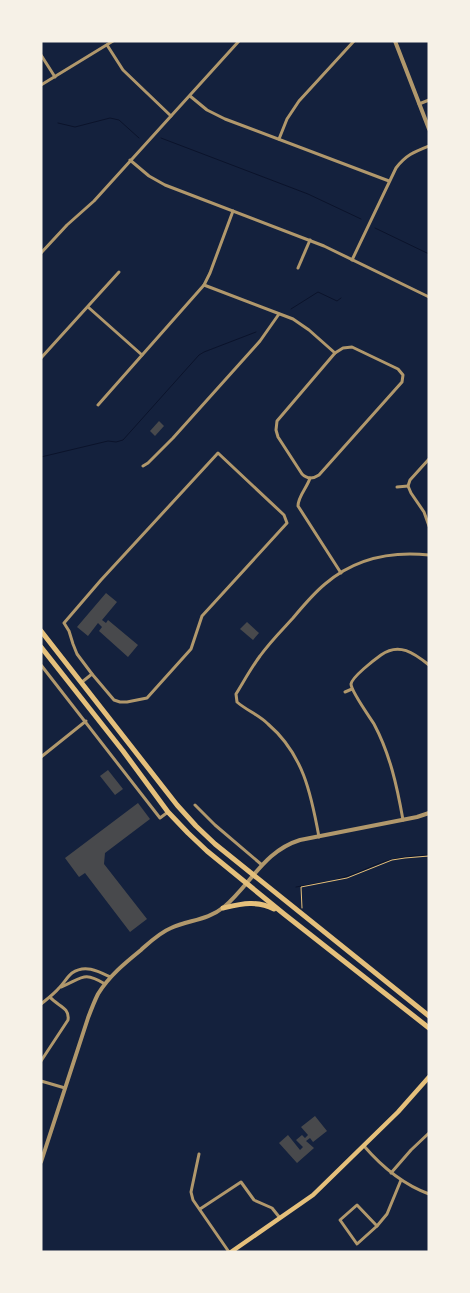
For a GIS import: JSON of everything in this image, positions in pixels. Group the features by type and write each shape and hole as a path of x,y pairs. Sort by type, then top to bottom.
{"main road":[{"path":"41,631 177,805 196,826 253,875 429,1016"},
{"path":"41,647 123,751 168,812 207,850 284,914 429,1028"},
{"path":"223,908 250,903 260,904 284,914"},
{"path":"230,1252 313,1195 408,1102 429,1077"}],"street":[{"path":"41,85 113,41"},
{"path":"41,253 67,224 94,201 239,41"},
{"path":"279,139 295,105 354,41"},
{"path":"395,41 429,129"},
{"path":"107,45 123,70 171,116"},
{"path":"41,54 55,77"},
{"path":"190,96 214,114 389,182"},
{"path":"419,104 429,100"},
{"path":"352,260 396,168 405,157 429,146"},
{"path":"130,160 154,180 310,240 429,297"},
{"path":"98,404 204,284 218,253 233,211"},
{"path":"298,268 310,240"},
{"path":"41,358 119,272"},
{"path":"204,284 300,323 334,353"},
{"path":"88,307 142,355"},
{"path":"143,466 173,438 260,341 279,314"},
{"path":"343,348 356,348 398,369 403,378 402,382 383,404 318,475 310,478 302,474 278,437 276,426 279,419 322,370 334,353 343,348"},
{"path":"218,453 284,515 287,523 202,616 191,649 147,698 127,702 114,700 92,674 77,654 64,623 218,453"},
{"path":"429,459 410,480 408,486 424,512 429,526"},
{"path":"310,478 305,490 299,497 298,506 341,572"},
{"path":"397,487 408,486"},
{"path":"319,837 308,786 298,762 287,744 270,725 237,702 236,696 255,663 270,643 313,595 341,572 362,562 383,556 404,554 429,555"},
{"path":"403,820 394,776 386,750 370,717 352,690 351,685 354,678 381,655 391,650 401,649 409,651 429,665"},
{"path":"41,665 160,818 168,812"},
{"path":"82,682 92,674"},
{"path":"345,692 352,690"},
{"path":"41,757 86,721"},
{"path":"195,805 215,825 262,865"},
{"path":"41,1162 88,1018 95,1000 110,977 162,932 183,923 200,920 223,908 271,856 286,846 300,840 403,820 429,813"},
{"path":"41,1004 61,987 73,972 84,969 97,970 110,977"},
{"path":"61,987 83,976 89,976 105,984"},
{"path":"41,1061 68,1020 66,1010 50,997"},
{"path":"41,1081 66,1088"},
{"path":"391,1173 429,1133"},
{"path":"363,1145 391,1173 429,1194"},
{"path":"199,1154 191,1192 193,1200 230,1252"},
{"path":"377,1226 357,1205 340,1220 357,1244 377,1226 387,1214 402,1180"},
{"path":"200,1209 242,1182 254,1200 272,1208 280,1218"}],"path":[{"path":"302,909 301,887 347,878 392,860 429,856"}],"building":[{"path":"159,421 164,426 155,436 150,431"},
{"path":"106,593 117,602 102,620 106,623 108,620 138,645 128,657 99,631 102,627 98,623 88,636 77,627"},
{"path":"247,622 259,633 253,640 240,629"},
{"path":"108,770 123,789 115,795 100,776"},
{"path":"138,803 150,819 105,853 104,864 147,919 130,932 85,873 79,877 65,858"},
{"path":"315,1116 327,1131 313,1142 310,1138 306,1141 314,1148 297,1163 279,1143 288,1135 300,1150 303,1147 296,1140 302,1135 305,1138 308,1135 301,1127"}],"waterway":[{"path":"58,123 75,127 110,118 119,120 139,138"},
{"path":"161,138 308,194 361,219"},
{"path":"375,228 429,254"},
{"path":"291,309 318,292 337,301 341,298"},
{"path":"41,457 108,441 116,442 123,440 199,355 256,332"},
{"path":"338,879 388,861 429,855"},
{"path":"296,887 325,882"}]}
